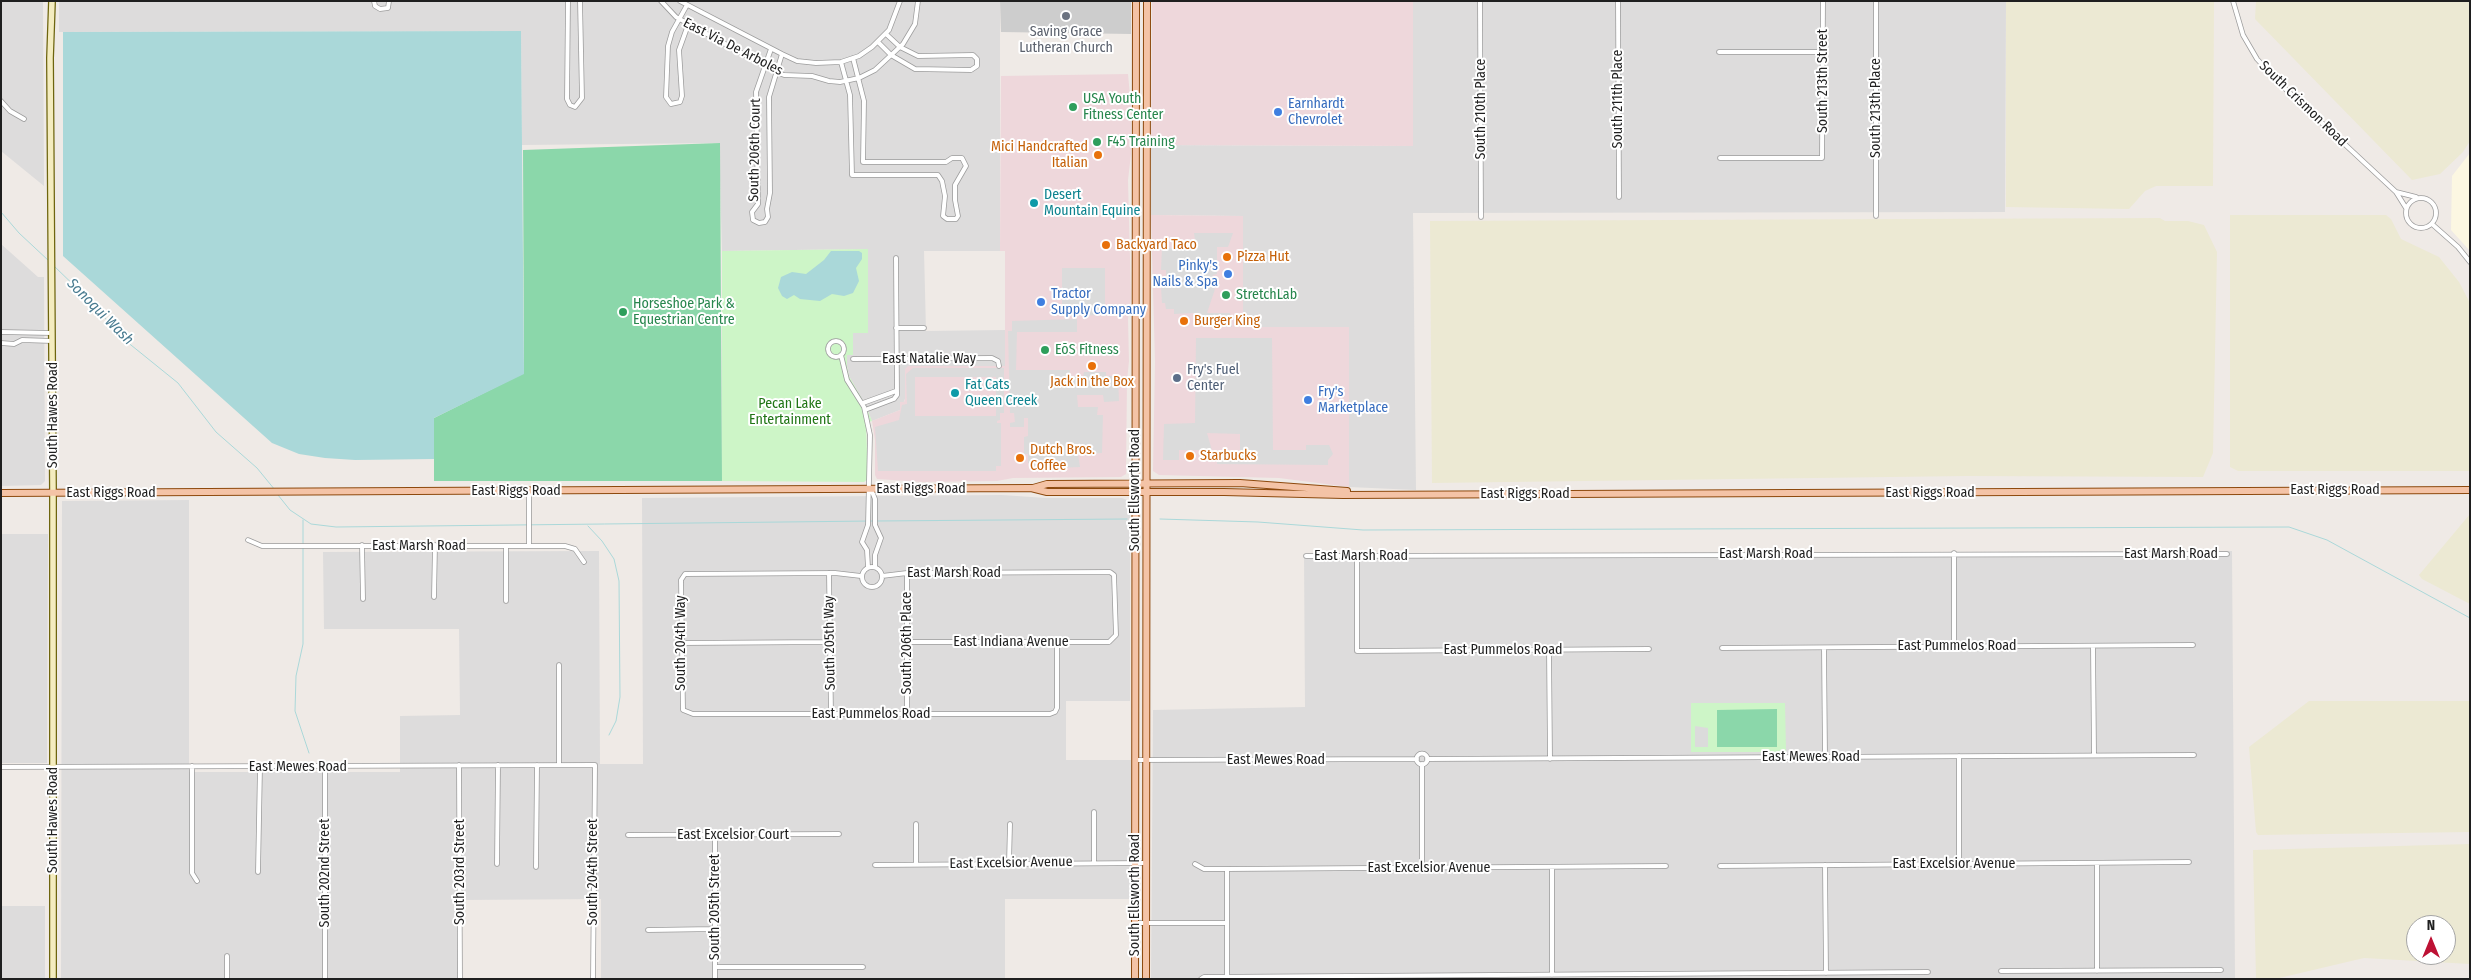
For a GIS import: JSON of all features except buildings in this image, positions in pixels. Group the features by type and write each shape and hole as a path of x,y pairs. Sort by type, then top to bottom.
{"main road":[{"name":"South Hawes Road","path":"52,1 50,58 53,493 52,979"},
{"name":"South Ellsworth Road","path":"1135,979 1134,484 1136,1"},
{"name":"South Ellsworth Road","path":"1146,979 1148,492 1147,1"},
{"path":"1136,102 1147,100"},
{"path":"1136,218 1147,218"},
{"name":"East Riggs Road","path":"1032,488 1047,484 1240,483 1390,495"},
{"name":"East Riggs Road","path":"1,493 1032,488 1048,492 1390,495 2470,490"}],"street":[{"path":"374,1 375,6 380,9 388,8 389,1"},
{"path":"568,1 567,98 570,105 575,106 582,98 580,1"},
{"name":"East Via De Arboles","path":"661,1 669,12 678,19 776,72 784,75 812,76 829,82 859,78 875,70 900,46 915,24 918,1"},
{"name":"East Via De Arboles","path":"680,1 771,49 807,63 841,62 853,58 878,42 886,34 894,20 900,1"},
{"name":"South 210th Place","path":"1480,1 1481,217"},
{"name":"South 211th Place","path":"1618,1 1619,197"},
{"name":"South 213th Street","path":"1720,158 1820,159 1823,155 1823,1"},
{"name":"South 213th Place","path":"1876,1 1876,216"},
{"name":"South Crismon Road","path":"2233,1 2243,35 2257,59 2279,83 2396,192 2406,208 2406,217 2415,227 2424,228 2432,224 2436,215 2434,205 2427,199 2396,192"},
{"path":"686,5 678,19 668,46 666,97 671,104 680,102 682,96 679,50 688,24"},
{"path":"878,42 891,55 916,69 971,70 977,66 977,60 973,55 921,57 900,46 886,34"},
{"path":"765,66 771,49"},
{"path":"1719,52 1823,52"},
{"path":"776,72 782,54"},
{"path":"841,62 850,96 852,175 938,176 942,181 945,196 943,216 947,219 956,218 958,216 954,200 955,185 966,166 962,158 952,158 946,162 863,162 864,101 853,58"},
{"name":"South 206th Court","path":"765,66 756,97 758,204 752,212 753,220 759,223 765,222 768,217 767,209 770,193 769,97 776,72"},
{"path":"1,101 10,111 24,119"},
{"path":"2406,208 2410,201 2418,198"},
{"path":"2432,224 2458,247 2470,262"},
{"path":"866,410 894,399 896,391 896,258"},
{"path":"896,328 924,328"},
{"path":"52,333 3,332 3,343 14,344 22,340 52,341"},
{"path":"840,355 836,357 830,354 828,349 830,342 838,341 844,348 840,355 847,380 866,410 870,435 871,489 868,498 868,525 862,536 862,542 867,550 868,567 861,576"},
{"name":"East Natalie Way","path":"853,359 992,358 998,360 999,366"},
{"path":"863,403 896,391"},
{"path":"881,396 883,403"},
{"path":"871,489 875,499 875,525 881,538 875,555 875,567"},
{"path":"529,491 529,546"},
{"name":"East Marsh Road","path":"248,540 262,546 565,546 575,549 584,562"},
{"path":"362,545 363,599"},
{"path":"434,597 435,545"},
{"path":"506,546 506,601"},
{"path":"1954,553 1954,646"},
{"name":"East Marsh Road","path":"1306,556 1954,553 2227,554"},
{"name":"East Pummelos Road","path":"1357,556 1357,651 1649,649"},
{"path":"868,567 875,567 880,570 882,576"},
{"name":"East Marsh Road","path":"683,576 688,573 829,573 861,576 865,585 872,587 878,585 882,576 906,573 1110,572 1114,575 1116,635 1114,639"},
{"name":"South 205th Way","path":"829,573 831,714"},
{"name":"South 206th Place","path":"906,573 907,714"},
{"name":"South 204th Way","path":"683,576 681,580 683,710"},
{"name":"East Indiana Avenue","path":"907,642 1101,642 1114,639"},
{"path":"681,643 830,642"},
{"name":"East Pummelos Road","path":"683,710 693,714 1050,714 1055,712 1057,708 1057,642"},
{"name":"East Pummelos Road","path":"1722,648 2193,645"},
{"path":"2093,646 2094,755"},
{"path":"1824,648 1824,757"},
{"path":"1548,649 1550,759"},
{"path":"559,665 559,765"},
{"name":"East Mewes Road","path":"1136,760 1417,759 1422,754 1427,759 2194,755"},
{"path":"1959,756 1959,864"},
{"path":"1417,759 1422,764"},
{"path":"1422,868 1422,764 1427,759"},
{"name":"South 203rd Street","path":"459,765 460,979"},
{"path":"497,864 498,765"},
{"path":"536,867 537,765"},
{"name":"East Mewes Road","path":"1,767 594,765"},
{"name":"South 204th Street","path":"593,979 594,765"},
{"path":"192,766 192,873 197,881"},
{"path":"258,872 260,767"},
{"name":"South 202nd Street","path":"325,767 325,979"},
{"path":"1094,812 1094,863"},
{"path":"916,824 916,864"},
{"path":"1009,863 1010,824"},
{"name":"East Excelsior Court","path":"628,835 839,834"},
{"name":"South 205th Street","path":"714,835 715,979"},
{"name":"East Excelsior Avenue","path":"875,864 1147,862"},
{"name":"East Excelsior Avenue","path":"1720,866 2189,862"},
{"path":"2097,863 2097,971"},
{"name":"East Excelsior Avenue","path":"1195,864 1204,869 1666,866"},
{"path":"1825,865 1826,973"},
{"path":"1552,867 1552,975"},
{"path":"1227,869 1227,977"},
{"path":"1136,923 1227,923"},
{"path":"648,930 715,929"},
{"path":"227,956 227,979"},
{"path":"715,967 863,966"},
{"path":"2001,971 2221,970"},
{"path":"1200,979 1227,977 1928,972"}],"shaded area":[{"path":"1,1 43,1 44,186 1,151"},
{"path":"59,1 1000,1 1000,251 924,251 926,331 1005,330 1005,366 905,369 905,399 900,410 872,421 849,376 847,366 847,354 853,355 853,332 868,332 868,249 722,251 719,143 522,145 521,31 59,32"},
{"name":"Saving Grace Lutheran Church","path":"1000,1 1131,1 1131,34 1001,32"},
{"path":"1152,1 1413,1 1413,146 1151,145"},
{"path":"1413,1 2006,1 2005,212 1413,213 1416,490 1349,487 1349,327 1243,327 1243,216 1151,215 1151,145 1413,146"},
{"path":"2006,1 2214,1 2213,186 2156,186 2145,191 2129,209 2006,207"},
{"path":"2256,1 2470,1 2470,141 2463,152 2440,174 2412,180 2255,19"},
{"path":"1128,74 1131,107 1131,154 1128,180 1131,299 1128,319 1129,361 1126,474 1121,477 1013,478 997,481 923,482 877,479 875,475 875,440 872,421 900,410 900,402 904,402 905,399 905,369 908,366 1005,366 1005,251 1000,251 1001,76"},
{"path":"2470,153 2470,251 2451,230 2452,176"},
{"path":"1151,215 1243,216 1243,327 1349,327 1349,487 1279,478 1159,475 1153,471 1155,362"},
{"path":"2230,215 2386,215 2391,219 2401,239 2439,257 2459,282 2470,303 2470,471 2238,471 2230,467"},
{"path":"2160,218 2165,221 2188,221 2204,225 2217,252 2213,453 2203,477 1967,476 1432,483 1430,221"},
{"path":"1194,233 1233,233 1228,247 1217,247 1217,274 1213,275 1212,287 1215,289 1207,313 1230,313 1232,327 1203,327 1203,321 1195,322 1194,313 1174,314 1174,309 1166,309 1165,303 1162,303 1161,287 1166,287 1166,270 1161,270 1162,248 1190,248 1191,241 1195,240"},
{"path":"1,244 38,277 44,277 45,481 41,485 1,486"},
{"path":"1062,268 1105,268 1105,315 1062,316"},
{"path":"1077,319 1077,332 1017,332 1016,370 1070,370 1070,375 1076,377 1083,377 1084,372 1106,372 1106,376 1118,376 1119,401 1104,402 1103,395 1077,395 1078,407 1098,407 1097,415 1103,415 1102,453 1078,454 1080,467 1034,469 1034,464 1028,463 1028,454 1024,454 1024,437 1028,436 1028,418 1024,418 1024,427 1010,427 1010,423 1015,422 1014,413 1010,413 1008,331 1012,331 1012,321"},
{"path":"1196,338 1272,338 1273,450 1306,450 1306,445 1329,445 1333,454 1328,460 1328,465 1217,464 1217,459 1209,459 1207,450 1179,450 1179,460 1163,460 1164,424 1195,423","holes":["1207,433 1240,434 1240,454 1213,454"]},
{"path":"913,368 1004,368 1004,413 1000,413 1000,420 997,421 997,423 1001,423 1001,466 996,466 996,471 878,471 875,427 899,420 902,405 907,404 906,374","holes":["915,377 996,377 996,416 915,416"]},
{"path":"1002,495 1046,498 1122,498 1127,500 1130,506 1130,701 1066,701 1066,760 1131,760 1131,899 1005,899 1005,979 601,979 601,899 462,900 462,979 61,979 62,501 189,500 189,772 400,772 400,716 460,715 459,629 324,629 323,552 599,551 600,764 643,764 642,498"},
{"path":"2470,514 2470,604 2422,579 2419,575"},
{"path":"1,534 48,534 47,763 1,763"},
{"path":"2232,551 2235,979 1151,979 1153,710 1305,707 1304,554"},
{"path":"2309,701 2470,701 2470,832 2258,835 2256,832 2249,747"},
{"path":"1695,726 1708,728 1708,747 1695,747"},
{"path":"2470,844 2470,964 2456,963 2456,915 2406,915 2406,960 2364,958 2275,979 2256,978 2253,850"},
{"path":"1,906 45,906 45,979 1,979"}],"green space":[{"name":"Horseshoe Park & Equestrian Centre","path":"720,143 722,481 434,481 434,418 524,373 523,150"},
{"name":"Pecan Lake Entertainment","path":"868,249 868,333 853,333 853,355 847,355 847,366 849,376 872,421 866,423 868,479 864,482 722,481 722,251"},
{"path":"1691,703 1785,703 1786,752 1691,752"},
{"path":"1777,709 1777,747 1717,747 1717,710"}],"water":[{"path":"521,31 524,374 434,418 434,459 355,460 325,458 299,454 272,443 63,256 63,32"},
{"path":"831,251 859,251 862,253 862,259 856,268 859,281 853,293 844,296 832,294 820,301 800,299 794,295 787,299 782,296 778,288 781,277 792,272 806,274 824,260"}],"waterway":[{"name":"Sonoqui Wash","path":"1,212 19,233 49,261"},
{"name":"Sonoqui Wash","path":"54,266 82,293 126,341 178,383 216,432 257,468 275,490"},
{"path":"278,495 290,510 311,524 336,527 873,521"},
{"path":"877,521 1127,519"},
{"path":"1160,519 1258,522 1363,530 2289,527 2327,540 2470,618"},
{"path":"303,520 303,644 296,676 295,711 309,753"},
{"path":"588,526 602,541 614,559 619,581 620,697 616,721 609,735"}],"place":[{"name":"Saving Grace Lutheran Church","path":"1066,16"},
{"name":"USA Youth Fitness Center","path":"1073,107"},
{"name":"Earnhardt Chevrolet","path":"1278,112"},
{"name":"F45 Training","path":"1097,142"},
{"name":"Mici Handcrafted Italian","path":"1098,155"},
{"name":"Desert Mountain Equine","path":"1034,203"},
{"name":"Backyard Taco","path":"1106,245"},
{"name":"Pizza Hut","path":"1227,257"},
{"name":"Pinky's Nails & Spa","path":"1228,274"},
{"name":"StretchLab","path":"1226,295"},
{"name":"Tractor Supply Company","path":"1041,302"},
{"name":"Horseshoe Park & Equestrian Centre","path":"623,312"},
{"name":"Burger King","path":"1184,321"},
{"name":"EōS Fitness","path":"1045,350"},
{"name":"Jack in the Box","path":"1092,366"},
{"name":"Fry's Fuel Center","path":"1177,378"},
{"name":"Fat Cats Queen Creek","path":"955,393"},
{"name":"Fry's Marketplace","path":"1308,400"},
{"name":"Starbucks","path":"1190,456"},
{"name":"Dutch Bros. Coffee","path":"1020,458"}]}
